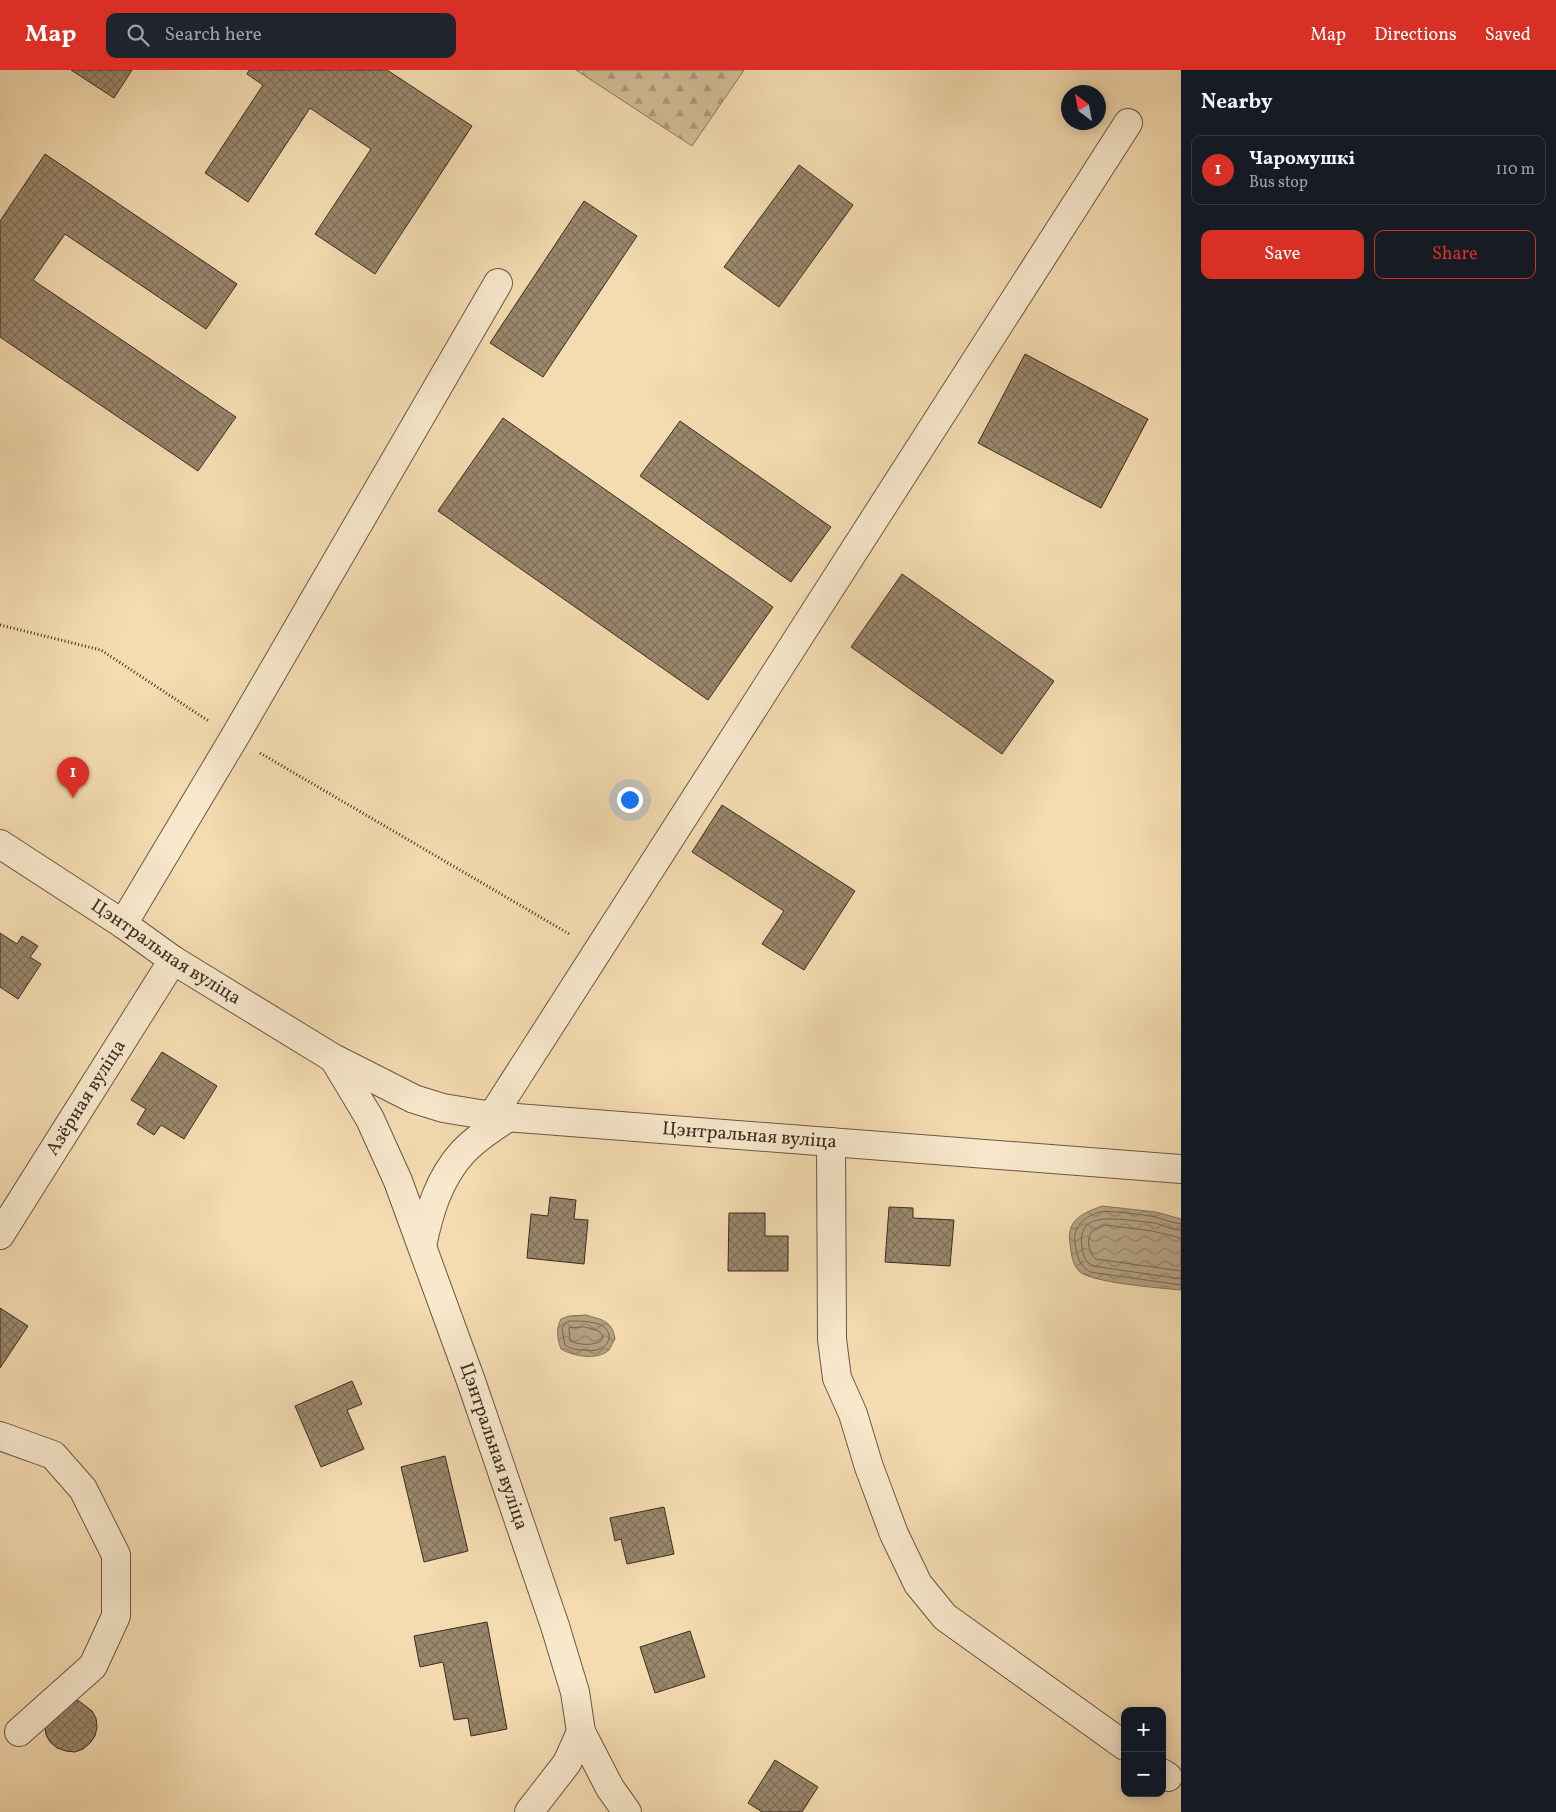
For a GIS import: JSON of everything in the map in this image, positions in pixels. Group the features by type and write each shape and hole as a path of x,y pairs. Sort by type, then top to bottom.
{"street":[{"path":"422,1246 433,1202 454,1163 501,1116 598,951 1128,122"},
{"path":"124,924 498,283"},
{"name":"Цэнтральная вуліца","path":"0,844 124,924 173,960 333,1058 414,1099 443,1108 501,1116 1180,1169"},
{"name":"Азёрная вуліца","path":"0,1235 173,960"},
{"name":"Цэнтральная вуліца","path":"333,1058 370,1119 398,1181 471,1381 563,1649 575,1692 582,1732 606,1780 627,1812"},
{"path":"831,1142 832,1339 837,1378 853,1414 869,1467 894,1534 918,1584 945,1617 1121,1743"},
{"path":"0,1436 53,1455 83,1489 116,1556 116,1616 93,1666 19,1732"},
{"path":"529,1812 567,1763 582,1732"}],"path":[{"path":"0,625 101,650 234,738 598,951"}],"green space":[{"path":"576,70 744,70 692,146"}],"water":[{"path":"1102,1206 1156,1212 1181,1219 1181,1290 1111,1282 1097,1279 1079,1271 1071,1254 1069,1235 1071,1228 1083,1214"},
{"path":"586,1315 609,1324 615,1339 609,1350 598,1355 585,1356 572,1354 561,1349 558,1326 561,1319 569,1316"}],"building":[{"path":"71,70 132,70 114,98"},
{"path":"249,70 387,70 472,126 375,274 315,234 371,149 310,108 248,202 205,173 263,85 247,74"},
{"path":"45,154 237,284 206,329 65,234 33,280 236,417 198,471 0,337 0,221"},
{"path":"799,165 853,205 779,307 724,267"},
{"path":"584,201 637,236 543,377 490,343"},
{"path":"1025,354 1148,419 1101,508 978,443"},
{"path":"503,418 773,607 708,700 438,511"},
{"path":"680,421 831,527 791,582 640,476"},
{"path":"902,574 1054,681 1002,754 851,647"},
{"path":"722,805 855,891 804,970 762,944 784,911 692,852"},
{"path":"0,933 17,944 22,936 38,946 30,957 41,964 18,999 0,987"},
{"path":"162,1052 217,1086 184,1139 161,1125 154,1135 137,1124 146,1109 131,1100"},
{"path":"550,1197 576,1200 574,1219 588,1220 584,1264 527,1258 531,1214 548,1216"},
{"path":"889,1207 913,1208 913,1218 954,1220 950,1266 885,1262"},
{"path":"729,1213 765,1213 765,1236 788,1236 788,1271 728,1271"},
{"path":"0,1308 28,1326 0,1368"},
{"path":"352,1381 362,1404 347,1410 364,1449 321,1467 295,1406"},
{"path":"445,1456 468,1551 424,1562 401,1467"},
{"path":"664,1507 674,1554 627,1564 621,1539 615,1541 610,1518"},
{"path":"487,1622 507,1729 471,1736 468,1718 454,1720 443,1662 420,1667 414,1636"},
{"path":"690,1631 705,1677 655,1693 640,1647"},
{"path":"71,1700 79,1701 92,1711 96,1718 97,1727 95,1736 90,1743 83,1749 75,1752 57,1748 50,1742 46,1735 45,1726"},
{"path":"775,1760 818,1787 802,1812 762,1812 748,1803"}],"place":[{"name":"Чаромушкі","path":"73,798"}]}
